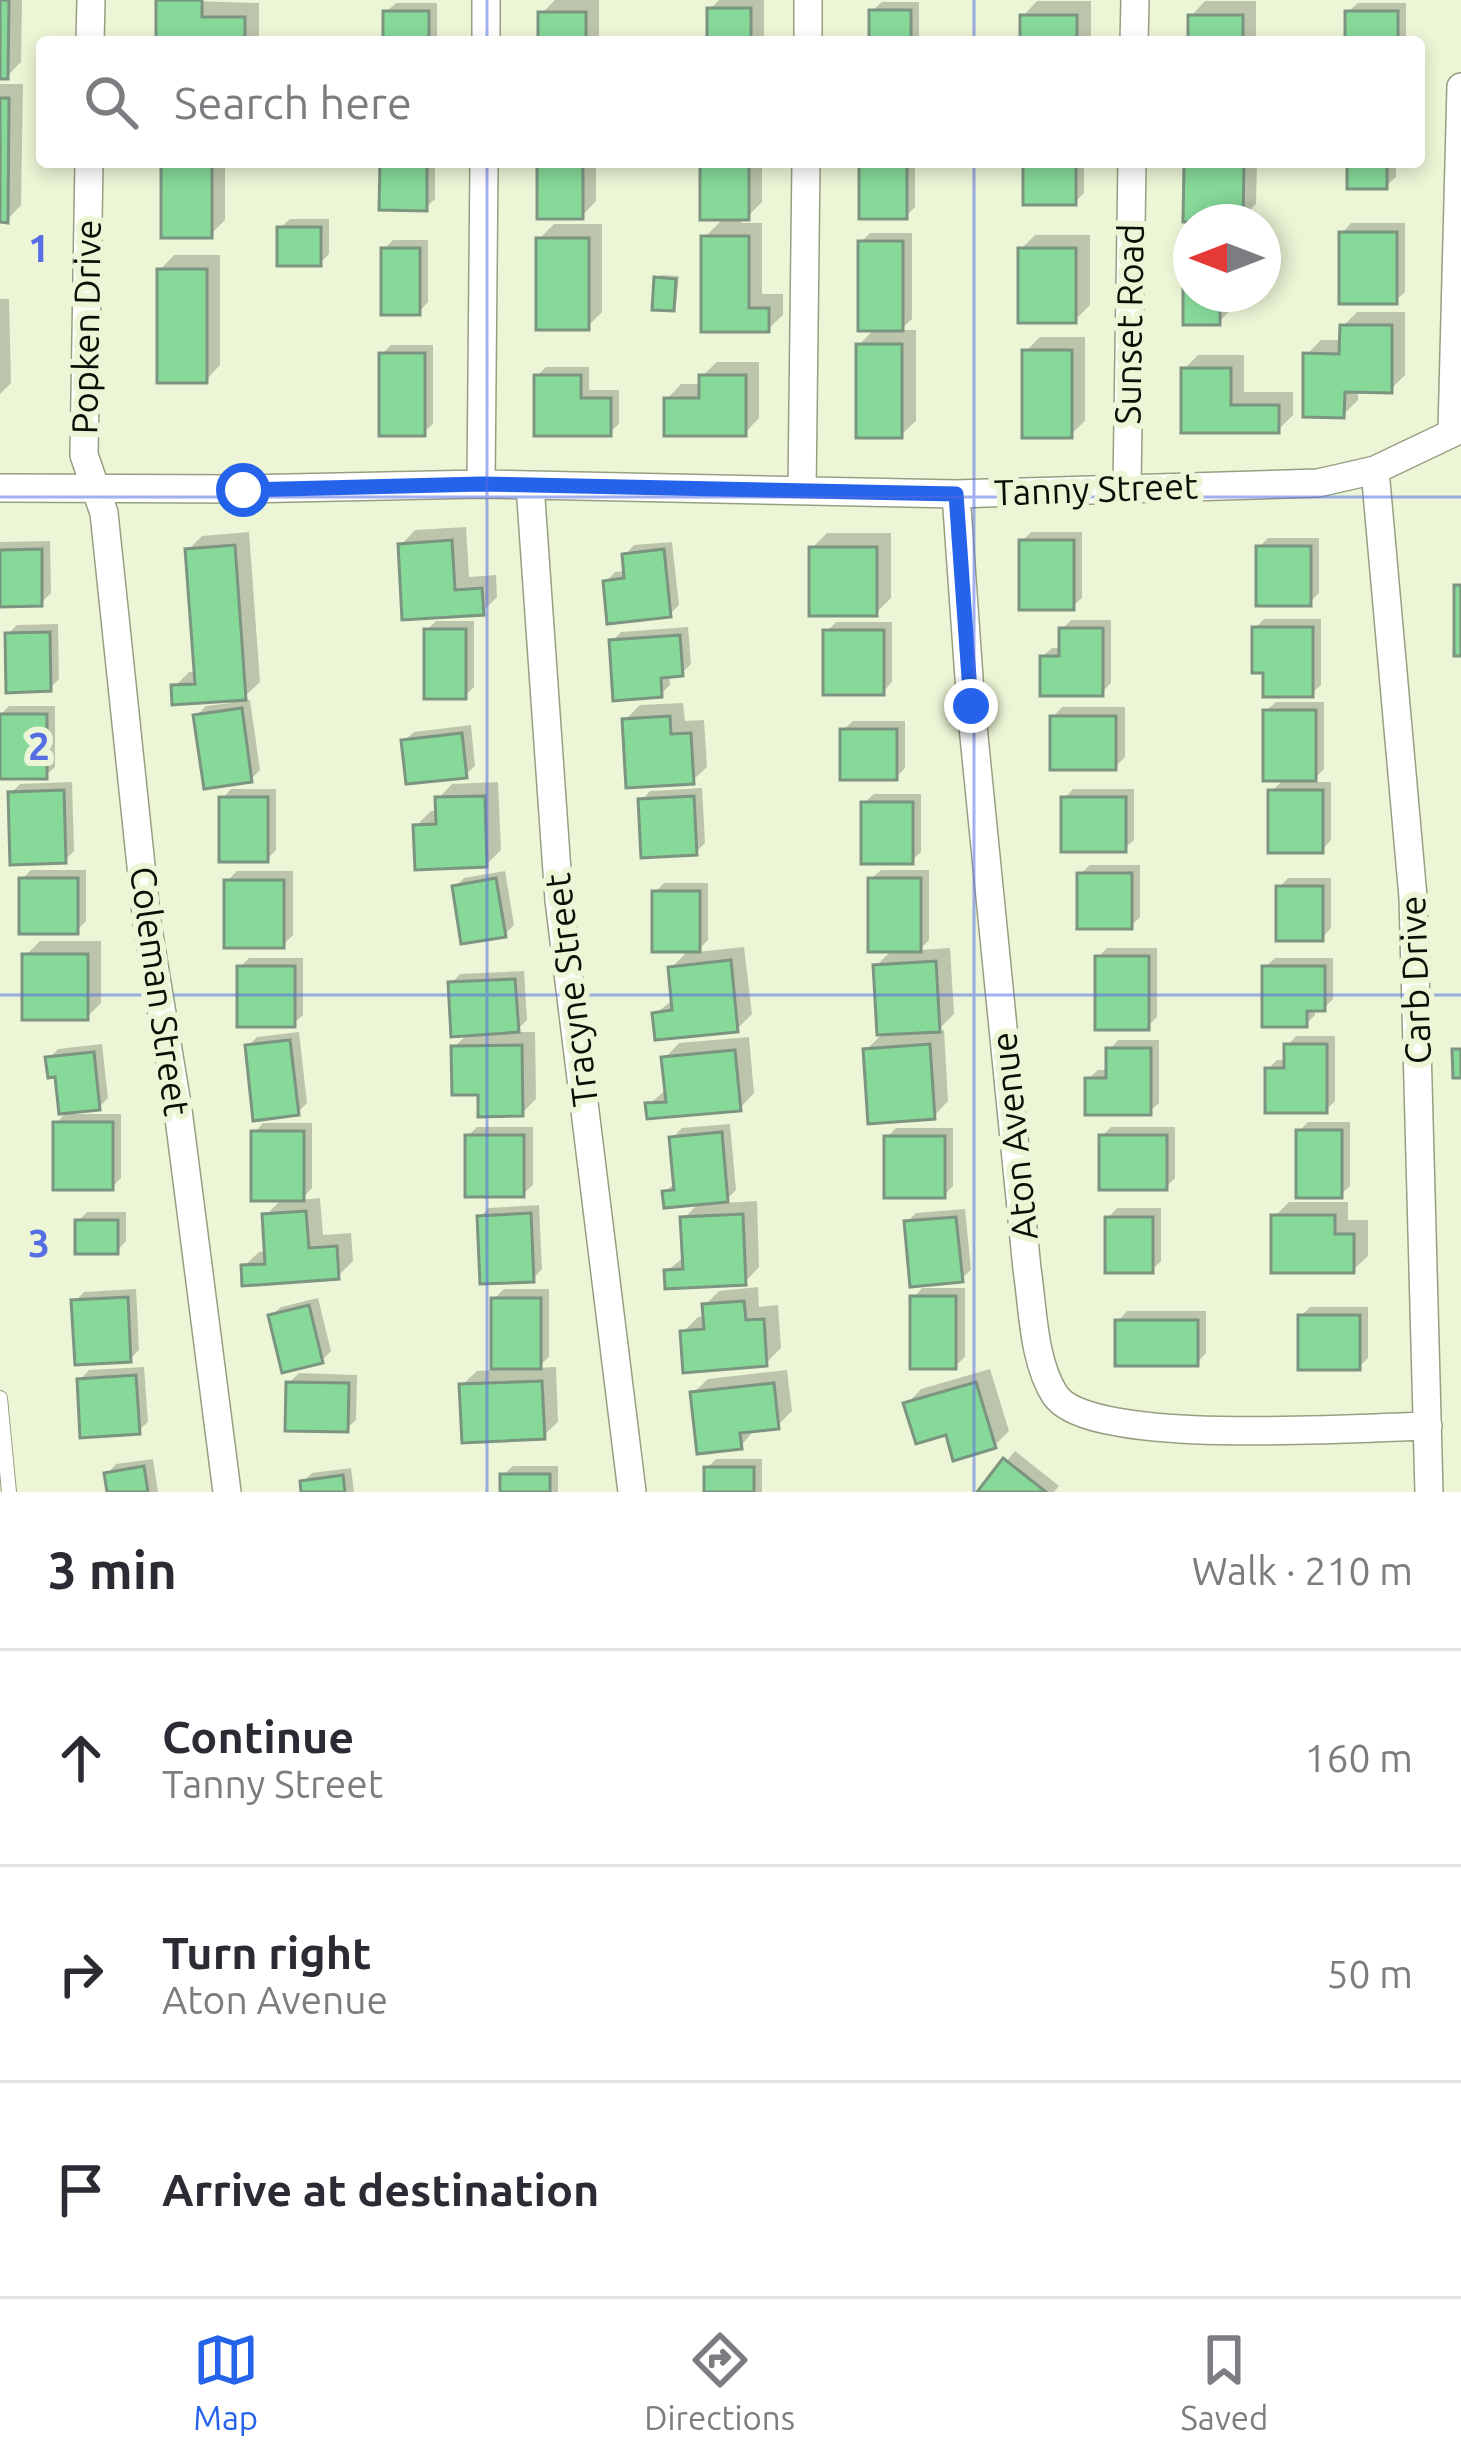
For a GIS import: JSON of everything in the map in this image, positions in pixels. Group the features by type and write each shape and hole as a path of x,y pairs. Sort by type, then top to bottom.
{"street":[{"path":"90,36 91,0"},
{"path":"486,0 486,36"},
{"path":"808,0 808,36"},
{"path":"1134,36 1135,0"},
{"path":"1457,430 1461,87"},
{"name":"Popken Drive","path":"89,168 84,455 96,490"},
{"path":"481,484 484,168"},
{"path":"802,491 806,168"},
{"name":"Sunset Road","path":"1126,486 1132,168"},
{"name":"Tanny Street","path":"0,488 481,484 956,494 1318,483 1375,470 1457,430"},
{"name":"Carb Drive","path":"1375,470 1413,897 1429,1492"},
{"name":"Tracyne Street","path":"530,485 559,900 632,1492"},
{"name":"Coleman Street","path":"96,490 104,513 147,923 178,1110 227,1492"},
{"name":"Aton Avenue","path":"956,494 971,706 1027,1269 1039,1351 1056,1398 1080,1412 1125,1425 1188,1431 1428,1426"}],"lane":[{"path":"0,1398 9,1492"}],"building":[{"path":"0,0 9,0 8,79 0,79"},
{"path":"156,0 202,0 202,17 245,17 245,36 156,36"},
{"path":"707,8 751,8 751,36 707,36"},
{"path":"869,10 911,10 911,36 869,36"},
{"path":"383,11 429,11 429,36 383,36"},
{"path":"1345,11 1398,11 1398,36 1345,36"},
{"path":"538,12 586,12 586,36 538,36"},
{"path":"1020,15 1077,15 1077,36 1020,36"},
{"path":"1188,15 1243,15 1243,36 1188,36"},
{"path":"0,98 9,98 8,223 0,222"},
{"path":"161,168 212,168 212,238 161,238"},
{"path":"380,168 427,168 427,211 379,210"},
{"path":"537,168 583,168 583,219 537,219"},
{"path":"700,168 749,168 749,220 700,220"},
{"path":"859,168 907,168 907,219 859,219"},
{"path":"1023,168 1076,168 1076,205 1023,205"},
{"path":"1184,168 1244,168 1243,204 1183,204"},
{"path":"1347,168 1387,168 1387,189 1347,189"},
{"path":"277,227 321,227 321,266 277,266"},
{"path":"1339,232 1397,232 1397,304 1339,304"},
{"path":"701,236 749,236 749,308 769,308 769,332 701,332"},
{"path":"536,238 589,238 589,330 536,330"},
{"path":"858,241 903,241 903,331 858,331"},
{"path":"381,248 420,248 420,315 381,315"},
{"path":"1018,248 1076,248 1076,323 1018,323"},
{"path":"157,269 207,269 207,383 157,383"},
{"path":"654,277 676,279 674,311 652,310"},
{"path":"1183,312 1220,312 1220,325 1183,325"},
{"path":"1340,325 1392,325 1392,393 1345,392 1344,418 1303,417 1303,353 1339,354"},
{"path":"856,344 902,344 902,438 856,438"},
{"path":"1022,350 1072,350 1072,438 1022,438"},
{"path":"379,353 425,353 425,436 379,436"},
{"path":"1181,368 1231,368 1231,405 1279,405 1279,433 1181,433"},
{"path":"534,375 581,375 581,398 611,398 611,436 534,436"},
{"path":"699,375 746,375 746,436 664,436 664,398 699,398"},
{"path":"452,540 455,590 482,588 484,615 402,620 398,544"},
{"path":"1019,540 1074,540 1074,610 1019,610"},
{"path":"235,545 246,700 172,705 171,685 195,684 185,549"},
{"path":"1256,546 1311,546 1311,606 1256,606"},
{"path":"809,547 877,547 877,616 809,616"},
{"path":"42,549 42,606 0,607 0,550"},
{"path":"664,549 671,617 607,624 603,581 624,578 622,554"},
{"path":"1454,585 1461,585 1461,656 1454,656"},
{"path":"1252,627 1313,627 1313,697 1263,697 1263,673 1252,673"},
{"path":"1059,628 1103,628 1103,696 1040,696 1040,656 1059,656"},
{"path":"424,629 466,629 466,699 424,699"},
{"path":"823,630 884,630 884,695 823,695"},
{"path":"50,632 51,691 6,693 5,633"},
{"path":"680,635 683,676 661,678 662,697 613,701 609,640"},
{"path":"242,708 252,782 204,789 193,715"},
{"path":"1263,710 1316,710 1316,781 1263,781"},
{"path":"0,714 47,714 47,779 0,779"},
{"path":"670,716 671,734 691,733 694,784 626,788 622,719"},
{"path":"1050,716 1116,716 1116,770 1050,770"},
{"path":"840,729 897,729 897,780 840,780"},
{"path":"462,733 467,778 406,784 401,740"},
{"path":"64,790 66,863 10,865 8,792"},
{"path":"1268,790 1323,790 1323,853 1268,853"},
{"path":"485,796 487,867 415,870 413,825 436,824 435,797"},
{"path":"694,796 697,855 641,858 638,799"},
{"path":"219,797 268,797 268,862 219,862"},
{"path":"1061,797 1126,797 1126,852 1061,852"},
{"path":"861,802 913,802 913,864 861,864"},
{"path":"1077,873 1132,873 1132,929 1077,929"},
{"path":"19,878 78,878 78,934 19,934"},
{"path":"496,878 506,937 461,944 452,886"},
{"path":"868,878 921,878 921,952 868,952"},
{"path":"224,880 284,880 284,948 224,948"},
{"path":"1276,886 1323,886 1323,941 1276,941"},
{"path":"652,891 700,891 700,952 652,952"},
{"path":"22,954 88,954 88,1020 22,1020"},
{"path":"1095,956 1149,956 1149,1030 1095,1030"},
{"path":"731,960 738,1032 655,1040 652,1013 672,1010 668,967"},
{"path":"936,961 940,1032 877,1035 873,965"},
{"path":"237,966 295,966 295,1027 237,1027"},
{"path":"1262,966 1325,966 1325,1011 1307,1011 1307,1027 1262,1027"},
{"path":"515,979 519,1032 451,1037 448,982"},
{"path":"290,1040 299,1115 253,1121 245,1045"},
{"path":"930,1044 935,1119 868,1124 863,1049"},
{"path":"1284,1044 1327,1044 1327,1113 1265,1113 1265,1068 1284,1068"},
{"path":"522,1045 523,1116 478,1117 478,1095 452,1095 451,1046"},
{"path":"1106,1048 1151,1048 1151,1115 1085,1115 1085,1078 1106,1078"},
{"path":"1452,1049 1461,1049 1461,1078 1453,1078"},
{"path":"735,1050 741,1111 647,1119 645,1103 666,1102 661,1057"},
{"path":"94,1052 100,1110 59,1114 55,1077 48,1078 45,1057"},
{"path":"53,1122 113,1122 113,1190 53,1190"},
{"path":"1296,1130 1342,1130 1342,1198 1296,1198"},
{"path":"251,1131 304,1131 304,1201 251,1201"},
{"path":"722,1132 728,1202 664,1208 662,1191 674,1190 669,1137"},
{"path":"465,1135 524,1135 524,1197 465,1197"},
{"path":"1099,1135 1167,1135 1167,1190 1099,1190"},
{"path":"884,1136 945,1136 945,1198 884,1198"},
{"path":"306,1211 309,1248 337,1246 339,1279 242,1286 241,1265 265,1264 262,1214"},
{"path":"531,1213 534,1282 480,1284 477,1216"},
{"path":"743,1214 746,1285 665,1289 664,1270 683,1269 680,1217"},
{"path":"1271,1215 1335,1215 1335,1234 1354,1234 1354,1273 1271,1273"},
{"path":"956,1217 963,1282 910,1287 904,1221"},
{"path":"1105,1217 1153,1217 1153,1273 1105,1273"},
{"path":"75,1220 118,1220 118,1254 75,1254"},
{"path":"910,1296 956,1296 956,1369 910,1369"},
{"path":"128,1297 131,1362 75,1365 71,1300"},
{"path":"491,1298 541,1298 541,1369 491,1369"},
{"path":"744,1301 746,1320 764,1319 767,1366 683,1373 680,1331 704,1329 702,1304"},
{"path":"309,1305 323,1363 282,1373 268,1315"},
{"path":"1298,1315 1360,1315 1360,1370 1298,1370"},
{"path":"1115,1320 1198,1320 1198,1366 1115,1366"},
{"path":"136,1375 140,1434 80,1438 77,1379"},
{"path":"542,1381 545,1439 462,1443 459,1384"},
{"path":"286,1382 349,1383 348,1432 285,1431"},
{"path":"976,1382 996,1448 953,1461 946,1435 916,1444 903,1403"},
{"path":"774,1383 779,1429 740,1433 742,1449 697,1454 690,1392"},
{"path":"1003,1458 1046,1492 977,1492"},
{"path":"144,1466 148,1492 107,1492 104,1473"},
{"path":"704,1467 754,1467 754,1492 704,1492"},
{"path":"500,1474 550,1474 550,1492 500,1492"},
{"path":"343,1475 345,1492 301,1492 300,1481"}],"route":[{"path":"243,490 481,484 956,494 971,706"}]}
